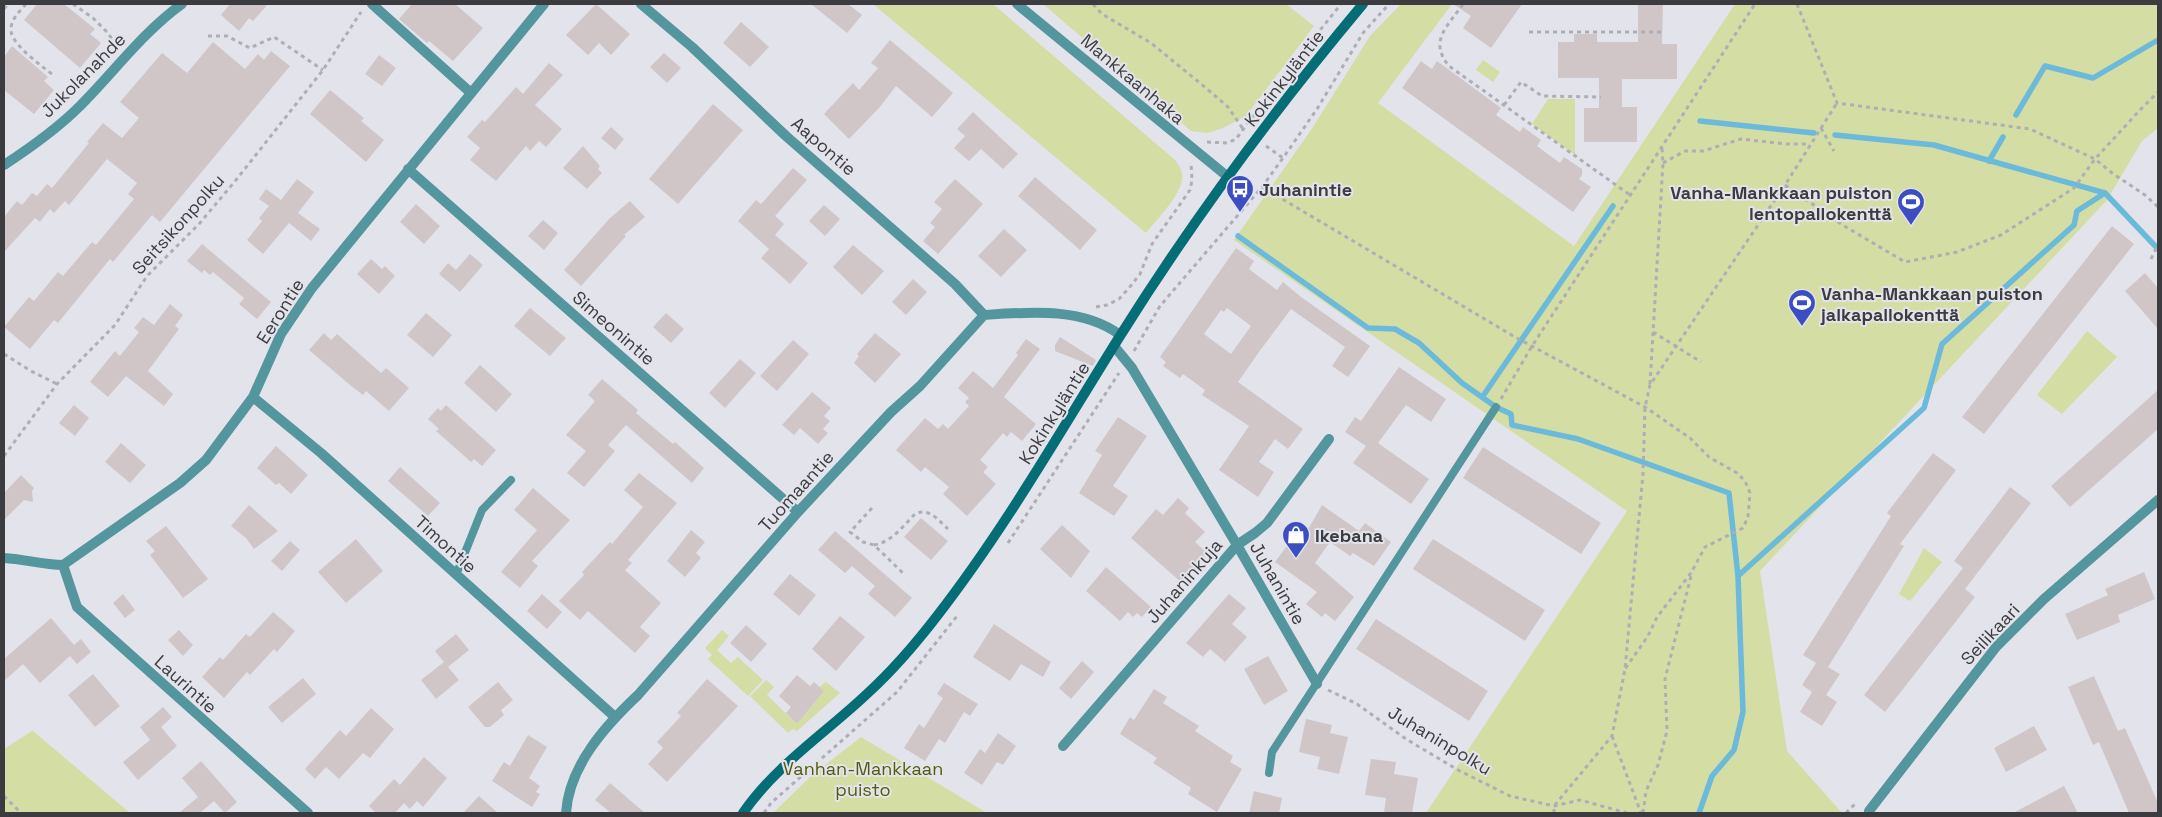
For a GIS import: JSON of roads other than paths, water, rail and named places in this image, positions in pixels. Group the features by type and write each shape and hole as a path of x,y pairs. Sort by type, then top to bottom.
{"main road":[{"name":"Kokinkyläntie","path":"744,813 757,794 795,756 869,692 902,658 938,615 1008,516 1120,336 1228,177 1363,4"}],"street":[{"name":"Jukolanahde","path":"4,165 78,108 149,31 182,4"},
{"path":"372,4 471,93"},
{"name":"Eerontie","path":"63,566 190,476 206,460 253,397 281,334 312,288 544,4"},
{"name":"Aapontie","path":"641,4 692,47 786,136 955,284 984,315"},
{"name":"Mankkaanhaka","path":"1018,4 1228,177"},
{"name":"Simeonintie","path":"408,169 798,512"},
{"path":"984,315 1042,313 1077,316 1108,326 1120,336"},
{"name":"Tuomaantie","path":"566,813 573,779 615,717 638,695 798,512 891,412 920,386 984,315"},
{"name":"Juhanintie","path":"1114,346 1128,361 1317,684"},
{"name":"Timontie","path":"253,397 321,452 615,717"},
{"name":"Juhaninkuja","path":"1063,746 1237,545 1266,523 1329,439"},
{"name":"Seilikaari","path":"1869,811 1996,647 2044,599 2158,500"},
{"path":"4,558 22,559 50,566 63,566"},
{"name":"Laurintie","path":"63,566 77,608 308,813"}],"lane":[{"path":"1269,773 1272,752 1496,407"},
{"path":"456,575 482,510 511,480"}],"waterway":[{"path":"2016,115 2045,66 2093,78 2158,40"},
{"path":"1700,121 1814,133"},
{"path":"1835,135 1934,145 2105,193 2158,249"},
{"path":"1989,161 2003,137"},
{"path":"1738,576 1924,408 1942,344 2074,225 2077,211 2105,193"},
{"path":"1483,396 1613,206"},
{"path":"1238,236 1368,328 1395,329 1419,343 1462,383 1496,407 1511,414 1512,425 1578,439 1729,493 1738,576 1743,712 1734,750 1712,776 1699,813"}],"place":[{"name":"Juhanintie","path":"1240,213"},
{"name":"Vanha-Mankkaan puiston lentopallokenttä","path":"1911,226"},
{"name":"Vanha-Mankkaan puiston jalkapallokenttä","path":"1802,327"},
{"name":"Ikebana","path":"1296,559"}],"park label":[{"name":"Vanhan-Mankkaan puisto","path":"863,778"}]}
